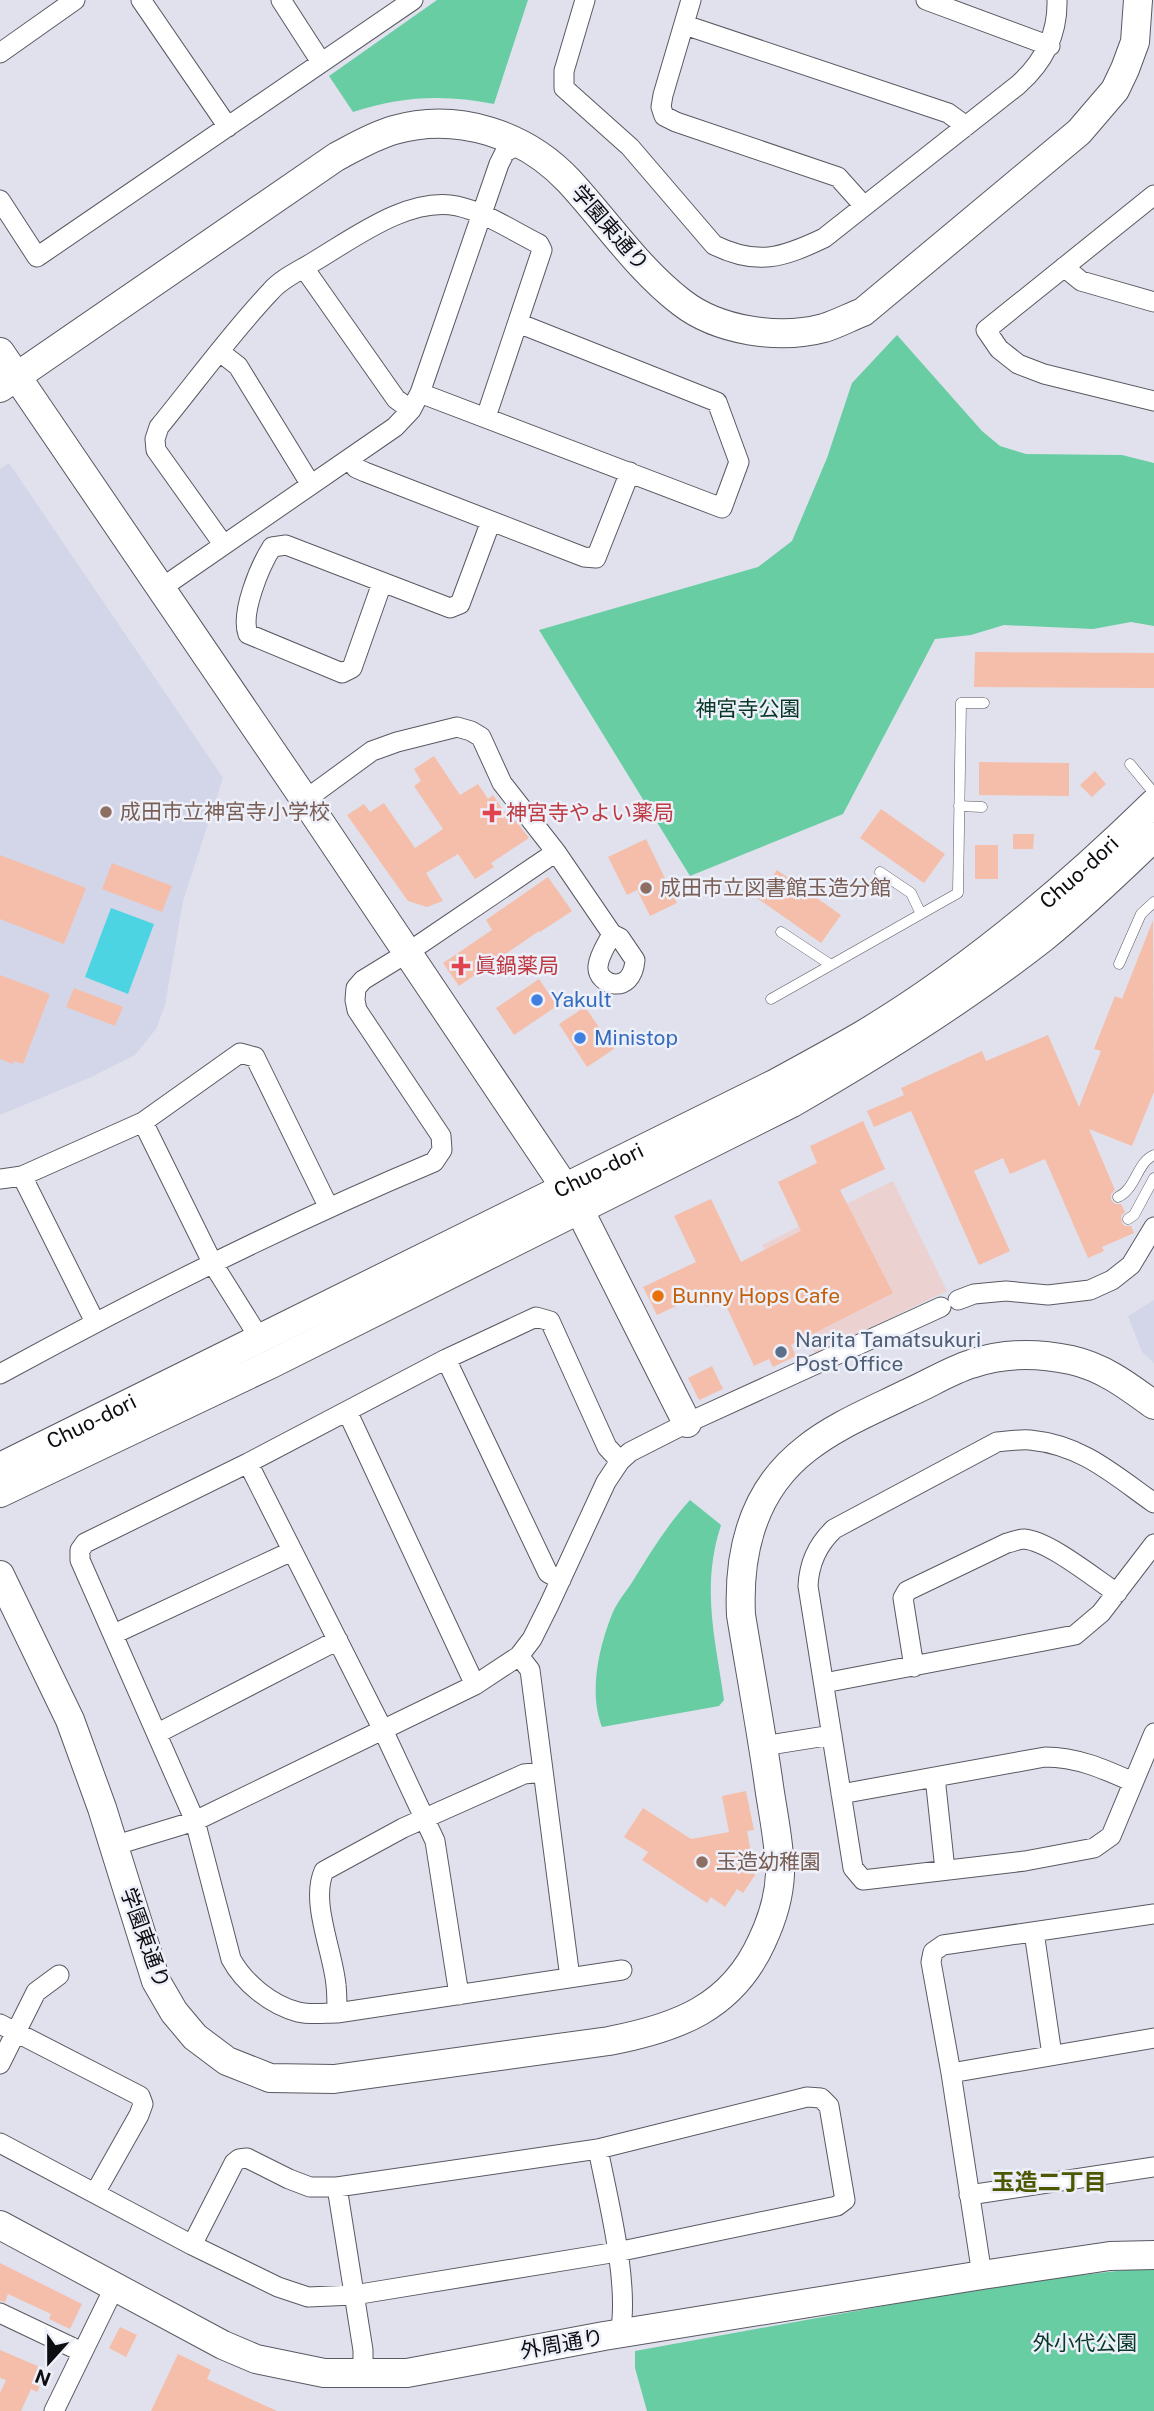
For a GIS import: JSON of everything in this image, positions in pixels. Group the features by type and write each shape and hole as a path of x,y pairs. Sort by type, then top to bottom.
{"street":[{"path":"0,54 75,0"},
{"path":"141,0 228,127"},
{"path":"281,0 321,62"},
{"path":"0,200 37,257 413,0"},
{"path":"585,0 564,71 564,88 630,147 714,245 731,253 753,258 774,258 824,238 1033,71 1050,46 1057,15 1057,0"},
{"path":"691,0 663,95 661,107 664,116 838,177 864,206"},
{"path":"926,0 1050,46"},
{"name":"学園東通り","path":"8,382 336,157 369,139 396,130 450,124 480,128 522,143 544,157 567,179 659,283 683,304 707,317 738,328 793,333 825,328 863,312 1079,132 1115,90 1125,69 1135,42 1138,0"},
{"path":"685,25 948,113 966,126"},
{"path":"160,589 395,427 411,411 420,393 505,152 522,143"},
{"path":"1154,195 986,330 999,349 1018,364 1044,374 1154,401"},
{"path":"223,544 156,450 155,439 159,427 273,288 378,224 403,212 432,205 455,205 483,215 539,244 542,250 486,417"},
{"path":"1064,267 1081,281 1154,302"},
{"path":"304,268 396,399 411,411"},
{"path":"420,393 722,508 739,463 717,402 518,323"},
{"path":"0,352 8,382 160,589 564,1186 580,1211 687,1423"},
{"path":"220,352 238,366 311,485"},
{"path":"349,459 356,468 584,557 596,558 630,472"},
{"path":"272,547 286,545 450,608 460,604 491,521"},
{"path":"258,522 272,547"},
{"path":"272,547 264,560 245,617 248,634 342,673 352,668 382,583"},
{"path":"305,800 372,751 457,727 471,731 481,737 502,783 555,852 612,934"},
{"name":"Chuo-dori","path":"0,1493 564,1186 776,1083 866,1033 942,982 1027,919 1092,863 1154,803"},
{"name":"Chuo-dori","path":"0,1467 580,1211 792,1103 871,1058 935,1017 1043,937 1108,882 1154,836"},
{"path":"0,1374 95,1322 328,1206 434,1162 442,1150 441,1136 361,1015 355,1000 356,988 363,980 555,852"},
{"path":"0,1179 22,1176 143,1122 240,1053 255,1057 328,1206"},
{"path":"143,1122 214,1264 265,1351"},
{"path":"22,1176 95,1322"},
{"path":"113,1846 195,1821 475,1685 519,1656 532,1639 606,1482 620,1461 630,1452 687,1423 974,1294 1006,1291 1048,1295 1090,1290 1112,1280 1131,1265 1154,1227"},
{"path":"620,1461 607,1447 550,1321 536,1317 446,1359 85,1543 80,1550 80,1560 195,1821 230,1959 241,1977 276,2002 299,2012 337,2013 622,1970"},
{"name":"学園東通り","path":"0,1575 70,1720 156,1981 174,2011 195,2037 227,2061 271,2078 334,2080 646,2034 670,2026 713,2005 738,1981 770,1923 780,1874 763,1746 741,1615 739,1581 749,1530 760,1507 783,1472 806,1448 868,1413 969,1364 998,1357 1072,1360 1116,1377 1154,1405"},
{"path":"446,1359 548,1573 561,1580"},
{"path":"347,1411 475,1685"},
{"path":"1154,1503 1084,1454 1062,1446 1027,1439 997,1442 848,1520 826,1537 809,1574 808,1586 853,1868 863,1880 1025,1861 1094,1848 1111,1836 1154,1733"},
{"path":"248,1462 383,1730 435,1841 459,1995"},
{"path":"914,1667 903,1598 907,1591 1007,1544 1021,1539 1035,1542 1052,1550 1117,1593"},
{"path":"824,1683 1075,1635 1095,1619 1154,1544"},
{"path":"114,1634 292,1551"},
{"path":"158,1733 338,1640"},
{"path":"519,1656 530,1670 570,1979"},
{"path":"763,1746 832,1735"},
{"path":"841,1794 1045,1757 1067,1757 1097,1766 1133,1782"},
{"path":"337,2013 336,1984 319,1897 319,1882 324,1871 424,1818 524,1774 542,1773"},
{"path":"935,1777 945,1870"},
{"path":"982,2275 931,1962 933,1952 943,1945 1154,1914"},
{"path":"1034,1932 1052,2055"},
{"path":"0,2064 8,2029 36,1992 59,1975"},
{"path":"8,2029 140,2096 143,2104 139,2115 95,2193"},
{"path":"951,2073 1154,2038"},
{"path":"0,2143 192,2245 278,2287 307,2297 354,2295 617,2252 837,2206 845,2200 829,2106 821,2098 807,2097 598,2148 337,2187 310,2187 247,2158 239,2159 234,2163 192,2245"},
{"path":"598,2148 617,2252 624,2316 620,2334"},
{"path":"969,2195 1154,2167"},
{"path":"337,2187 363,2350 363,2374"},
{"name":"外周通り","path":"0,2224 223,2345 257,2358 324,2373 407,2373 620,2334 982,2275 1110,2256 1154,2255"},
{"path":"54,2411 115,2286"},
{"path":"0,2313 82,2353"}],"lane":[{"path":"771,999 958,893 961,703 984,703"},
{"path":"1130,764 1154,793"},
{"path":"959,806 982,807"},
{"path":"880,872 911,893 921,914"},
{"path":"1119,964 1140,914 1154,902"},
{"path":"781,932 831,965"},
{"path":"1118,1197 1129,1190 1138,1171 1154,1155"},
{"path":"1128,1219 1134,1215 1154,1178"}],"shaded area":[{"name":"成田市立神宮寺小学校","path":"9,463 223,778 183,901 165,1005 156,1029 135,1055 89,1078 0,1115 0,469"},
{"path":"893,1181 947,1291 815,1354 762,1245"},
{"path":"1154,1300 1154,1363 1142,1352 1128,1316"}],"green space":[{"path":"437,0 528,0 494,104 423,98 353,112 329,76"},
{"name":"神宮寺公園","path":"897,335 982,431 1000,446 1026,454 1122,455 1154,463 1154,626 1131,622 1093,629 1004,625 971,635 935,639 843,814 690,876 539,630 758,567 792,541 827,458 852,383"},
{"path":"690,1500 721,1525 715,1548 711,1591 724,1700 719,1706 602,1727 596,1701 597,1672 602,1643 613,1613 659,1540"},
{"name":"外小代公園","path":"1154,2269 1154,2411 647,2411 635,2368 635,2351 1010,2283"}],"water":[{"path":"111,908 154,924 128,994 85,977"}],"building":[{"path":"975,652 1154,653 1154,688 974,687"},
{"path":"434,756 460,795 478,784 488,799 493,795 512,823 516,821 529,838 491,863 494,867 475,879 458,854 426,873 443,901 427,907 408,901 347,815 364,804 370,812 384,803 415,848 443,829 414,786 421,781 414,769"},
{"path":"979,762 1069,763 1069,796 979,795"},
{"path":"1095,771 1106,784 1092,797 1080,785"},
{"path":"881,809 945,854 924,883 860,838"},
{"path":"1013,834 1034,834 1033,849 1013,849"},
{"path":"646,839 677,903 650,916 637,890 627,895 608,857"},
{"path":"975,845 998,845 998,879 975,879"},
{"path":"0,855 86,888 64,944 0,919"},
{"path":"112,863 172,886 162,912 102,889"},
{"path":"777,870 841,915 821,943 757,898"},
{"path":"548,877 572,911 459,986 443,963 492,930 486,920"},
{"path":"1153,920 1154,1092 1132,1146 1089,1129 1115,1190 1111,1194 1111,1200 1115,1204 1121,1204 1125,1212 1121,1216 1122,1223 1131,1226 1134,1233 1102,1247 1104,1251 1088,1258 1045,1159 1010,1174 1003,1158 974,1171 1010,1251 979,1265 911,1111 874,1127 867,1111 904,1095 901,1088 982,1051 986,1061 1048,1035 1079,1107 1101,1051 1094,1049 1115,996 1122,999"},
{"path":"0,975 50,994 23,1064 14,1061 13,1064 0,1059"},
{"path":"539,979 557,1006 514,1035 496,1008"},
{"path":"74,988 123,1007 115,1026 66,1007"},
{"path":"585,1007 614,1049 587,1067 559,1024"},
{"path":"863,1121 885,1169 840,1190 893,1293 791,1345 796,1356 773,1367 769,1359 754,1366 723,1299 706,1307 701,1294 657,1315 643,1287 696,1262 674,1216 711,1199 741,1262 801,1231 778,1182 817,1163 810,1146"},
{"path":"712,1366 723,1389 699,1400 688,1378"},
{"path":"746,1791 754,1830 747,1831 755,1875 743,1893 737,1889 725,1907 711,1897 707,1903 642,1860 648,1852 624,1837 643,1808 691,1839 729,1832 722,1796"},
{"path":"0,2263 82,2304 70,2329 49,2319 51,2314 8,2294 5,2302 0,2301"},
{"path":"120,2327 137,2335 126,2357 109,2348"},
{"path":"0,2350 47,2370 37,2392 31,2389 21,2411 0,2411 0,2393 6,2380 0,2378"},
{"path":"178,2354 211,2370 207,2379 277,2411 151,2411"}],"place":[{"name":"成田市立神宮寺小学校","path":"106,812"},
{"name":"神宮寺やよい薬局","path":"492,813"},
{"name":"成田市立図書館玉造分館","path":"646,888"},
{"name":"眞鍋薬局","path":"461,966"},
{"name":"Yakult","path":"537,1000"},
{"name":"Ministop","path":"580,1038"},
{"name":"Bunny Hops Cafe","path":"658,1296"},
{"name":"Narita Tamatsukuri Post Office","path":"781,1352"},
{"name":"玉造幼稚園","path":"702,1862"}],"district":[{"name":"玉造二丁目","path":"1049,2182"}]}
